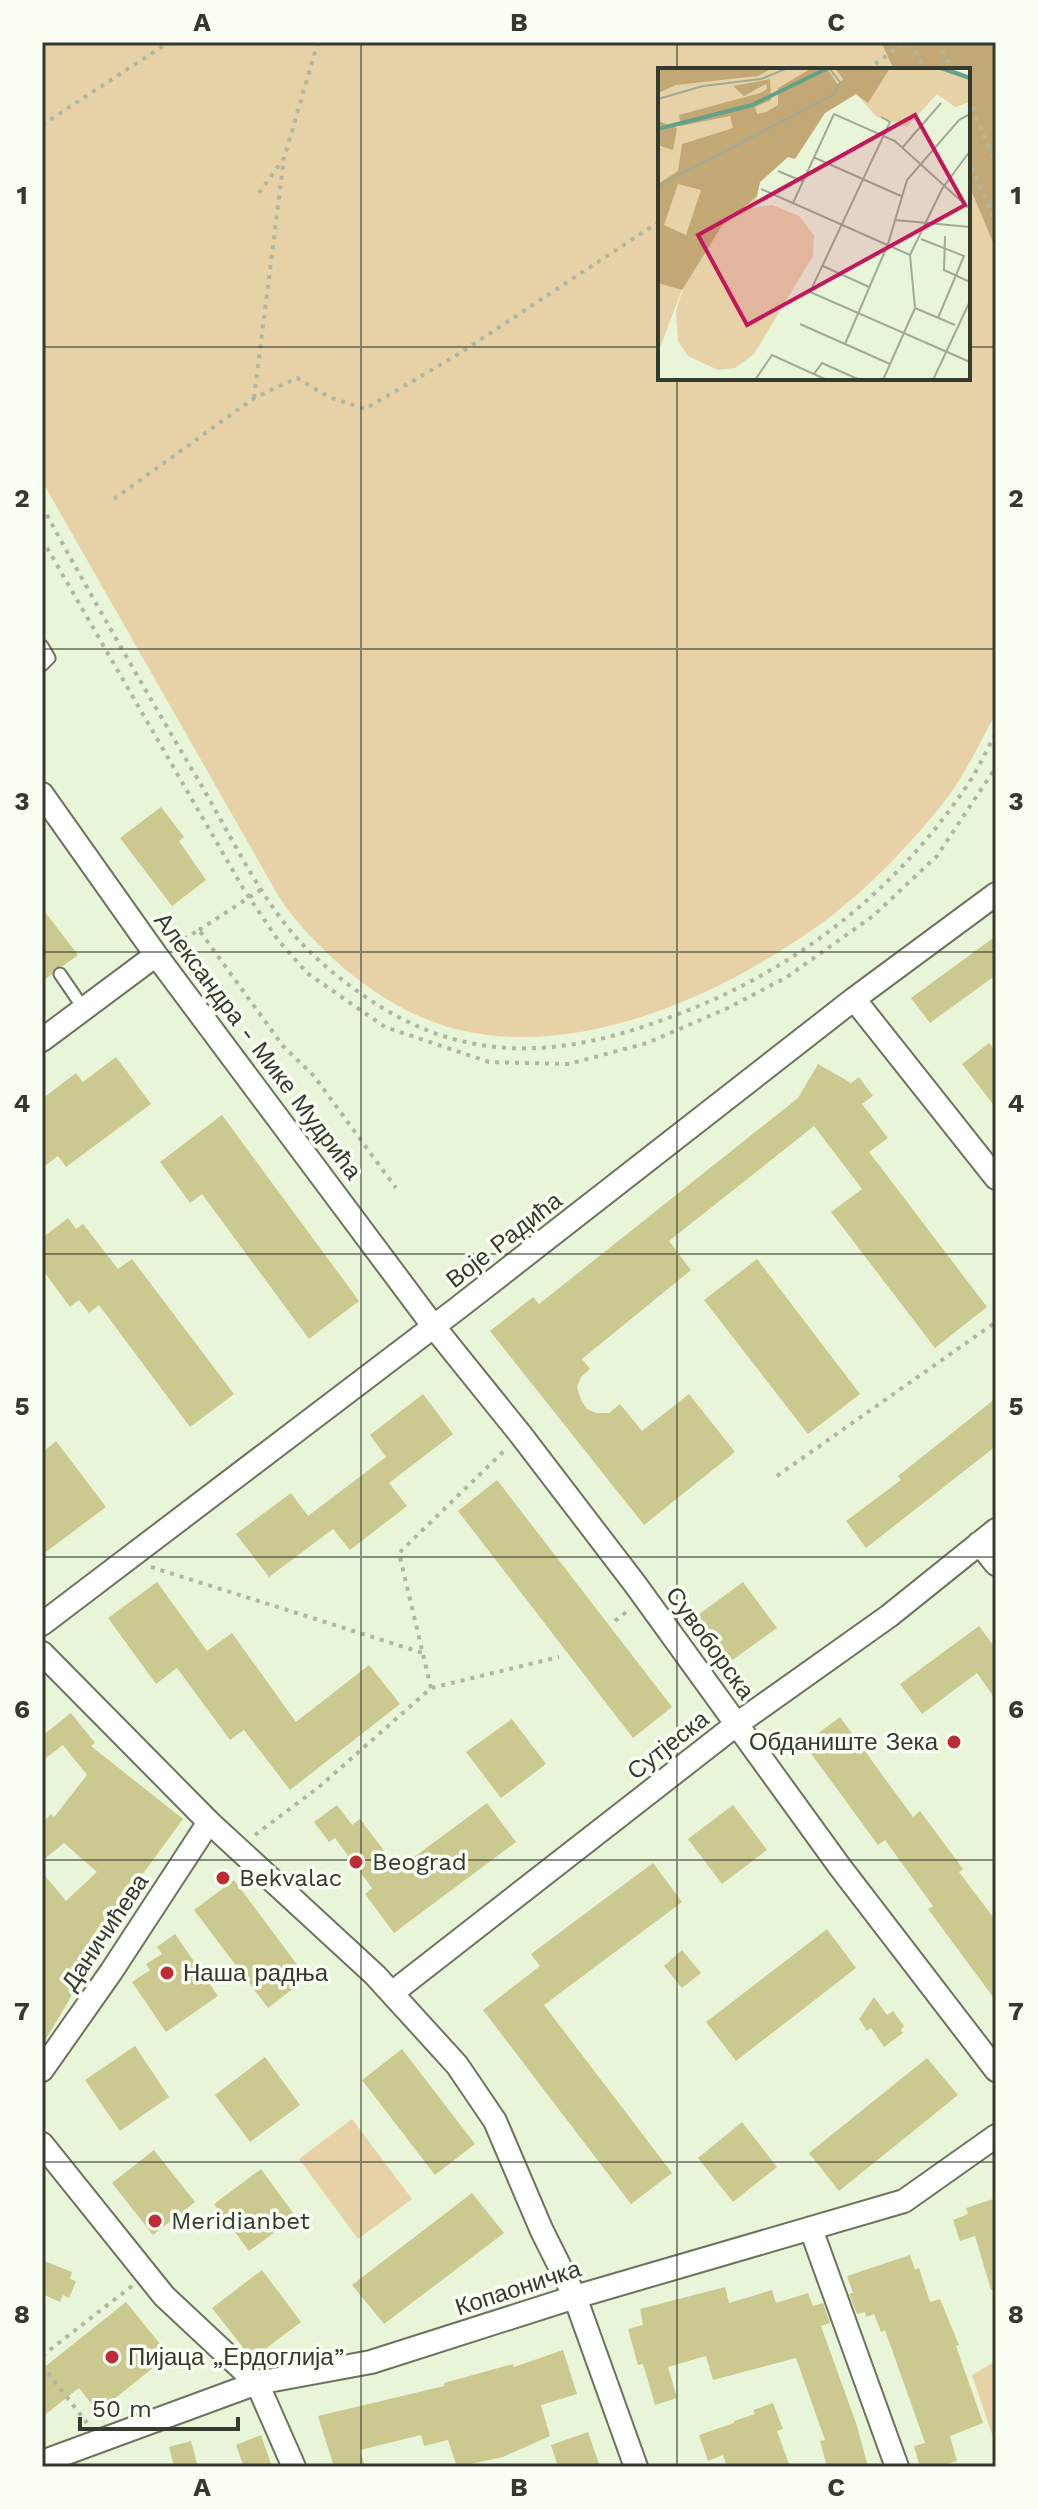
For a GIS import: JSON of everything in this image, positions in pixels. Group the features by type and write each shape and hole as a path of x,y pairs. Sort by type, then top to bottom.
{"street":[{"name":"Александра - Мике Мудрића","path":"42,794 156,955 434,1327"},
{"name":"Воје Радића","path":"42,1624 434,1327 854,999 996,894"},
{"path":"42,1040 156,955"},
{"path":"854,999 996,1178"},
{"name":"Сувоборска","path":"434,1327 645,1598 840,1867 996,2070"},
{"name":"Сутјеска","path":"392,1993 737,1724 889,1616 988,1537 996,1564"},
{"path":"42,1653 209,1822 392,1993 457,2065 495,2121 542,2231 575,2297 636,2467"},
{"name":"Даничићева","path":"42,2070 111,1972 209,1822"},
{"name":"Копаоничка","path":"42,2462 257,2383 371,2362 575,2297 904,2201 996,2136"},
{"path":"42,2144 164,2296 257,2383 294,2467"},
{"path":"811,2229 897,2467"}],"lane":[{"path":"42,646 49,658 42,665"},
{"path":"60,974 84,1009"}],"path":[{"path":"42,125 169,42"},
{"path":"254,398 284,158 318,42"},
{"path":"870,68 908,42 924,68"},
{"path":"937,42 952,68"},
{"path":"970,103 996,163"},
{"path":"259,193 284,158"},
{"path":"970,163 996,223"},
{"path":"114,499 254,398 297,378 329,397 365,409 457,355 658,222"},
{"path":"42,506 110,630 262,889 292,932 312,955 340,979 402,1020 441,1037 484,1047 528,1049 611,1037 736,991 783,965 869,900 935,830 969,784 996,733"},
{"path":"42,539 250,898 278,940 307,973 385,1027 489,1062 569,1064 647,1043 728,1008 787,977 873,916 937,856 996,767"},
{"path":"156,955 262,889"},
{"path":"199,930 283,1046 314,1076 396,1188"},
{"path":"777,1476 996,1322"},
{"path":"431,1688 399,1553 521,1435"},
{"path":"127,1559 423,1653"},
{"path":"237,1848 319,1787 431,1688 559,1657"},
{"path":"42,2356 147,2275"},
{"path":"42,2365 101,2440"}],"shaded area":[{"path":"42,42 881,42 893,68 658,68 658,380 970,380 970,188 996,250 996,712 971,760 927,823 866,887 778,953 695,996 651,1014 605,1027 559,1035 514,1037 469,1032 418,1016 370,988 348,972 291,914 42,481"},
{"path":"881,42 996,42 996,250 970,188 970,68 893,68"},
{"path":"352,2119 412,2199 358,2239 299,2159"},
{"path":"996,2361 996,2446 972,2375"}],"building":[{"path":"161,807 184,837 179,841 206,880 172,906 120,838"},
{"path":"42,908 78,955 55,968 42,982"},
{"path":"996,936 996,975 930,1023 911,998"},
{"path":"989,1043 996,1052 996,1108 962,1064"},
{"path":"116,1057 151,1104 66,1167 58,1156 42,1168 42,1099 76,1073 83,1082"},
{"path":"818,1064 851,1083 859,1077 873,1096 862,1104 888,1138 869,1152 987,1307 935,1348 831,1212 862,1189 814,1126 669,1241 691,1270 582,1359 590,1369 581,1377 577,1387 587,1409 609,1413 620,1404 642,1431 689,1394 735,1452 644,1525 490,1331 533,1297 539,1304 798,1098"},
{"path":"222,1115 359,1301 309,1339 202,1194 190,1203 160,1162"},
{"path":"68,1218 76,1229 83,1224 118,1269 132,1259 234,1394 190,1427 99,1305 89,1313 79,1300 70,1307 42,1269 42,1238"},
{"path":"757,1259 860,1394 808,1434 704,1300"},
{"path":"423,1394 453,1434 389,1483 407,1506 350,1550 333,1529 269,1577 236,1534 291,1493 308,1516 386,1457 370,1435"},
{"path":"996,1398 996,1446 866,1548 846,1521 901,1480 898,1476"},
{"path":"56,1441 106,1507 42,1555 42,1453"},
{"path":"497,1480 672,1707 633,1738 458,1511"},
{"path":"157,1582 207,1651 232,1633 296,1722 369,1665 400,1704 290,1790 244,1730 230,1740 177,1668 156,1684 108,1618"},
{"path":"743,1582 777,1628 731,1661 698,1615"},
{"path":"979,1626 996,1649 996,1700 977,1673 922,1714 900,1684"},
{"path":"71,1713 95,1743 91,1746 183,1819 128,1894 117,1921 96,1958 70,1993 72,1995 42,2046 42,1872 66,1901 97,1872 64,1843 42,1861 42,1823 51,1814 54,1817 87,1775 63,1745 42,1761 42,1736"},
{"path":"840,1717 913,1817 920,1811 963,1869 959,1872 996,1921 996,2001 928,1909 933,1906 885,1840 878,1845 804,1744"},
{"path":"512,1719 546,1764 501,1798 466,1752"},
{"path":"487,1803 516,1842 394,1933 365,1894 372,1888 335,1838 329,1842 314,1822 337,1805 352,1825 360,1819 398,1869"},
{"path":"733,1805 767,1850 722,1884 688,1839"},
{"path":"653,1863 682,1902 544,2005 672,2173 631,2204 483,2010 540,1966 531,1954"},
{"path":"234,1880 307,1978 268,2008 194,1910"},
{"path":"827,1929 856,1968 736,2061 706,2022"},
{"path":"175,1934 218,1996 166,2032 132,1982 150,1970 146,1964 162,1954 157,1947"},
{"path":"682,1950 701,1973 682,1988 664,1966"},
{"path":"874,1997 887,2015 893,2011 904,2026 901,2030 903,2033 884,2047 871,2028 867,2031 859,2019"},
{"path":"135,2046 169,2097 120,2131 85,2080"},
{"path":"402,2049 475,2144 435,2175 362,2080"},
{"path":"265,2057 300,2105 250,2142 215,2095"},
{"path":"927,2058 958,2095 839,2191 809,2153"},
{"path":"742,2122 777,2167 733,2202 698,2158"},
{"path":"154,2150 195,2202 153,2235 112,2183"},
{"path":"261,2169 296,2217 249,2251 214,2204"},
{"path":"472,2193 504,2233 384,2324 352,2285"},
{"path":"996,2198 996,2290 991,2290 975,2236 960,2241 953,2220 968,2214 966,2208"},
{"path":"910,2255 915,2270 919,2268 930,2302 940,2299 959,2345 956,2346 983,2423 950,2436 957,2461 946,2464 947,2467 920,2467 914,2446 925,2443 885,2330 881,2332 874,2314 866,2317 865,2312 857,2314 849,2294 853,2293 847,2276"},
{"path":"42,2260 72,2272 70,2279 76,2281 69,2298 63,2295 60,2302 42,2294"},
{"path":"262,2270 301,2322 252,2359 212,2308"},
{"path":"725,2287 729,2303 772,2290 776,2303 808,2293 813,2306 823,2303 830,2323 821,2326 857,2426 868,2467 827,2467 820,2441 825,2440 796,2358 713,2380 706,2356 668,2367 677,2398 655,2405 643,2364 638,2365 628,2329 643,2325 640,2309"},
{"name":"Пијаца „Ердоглија”","path":"126,2302 169,2355 98,2412 79,2388 42,2417 42,2369"},
{"path":"563,2350 577,2394 541,2405 550,2436 503,2457 457,2467 448,2440 424,2446 421,2435 360,2450 365,2467 334,2467 318,2416 444,2386 444,2383 513,2364 514,2367"},
{"path":"773,2403 783,2429 777,2431 790,2467 727,2467 723,2455 708,2461 699,2435 755,2414 753,2410"},
{"path":"588,2432 600,2467 558,2467 551,2445"},
{"path":"261,2435 272,2467 244,2467 236,2445"},
{"path":"191,2441 198,2467 174,2467 169,2447"}],"place":[{"name":"Обданиште Зека","path":"954,1742"},
{"name":"Beograd","path":"356,1862"},
{"name":"Bekvalac","path":"223,1878"},
{"name":"Наша радња","path":"167,1973"},
{"name":"Meridianbet","path":"155,2221"},
{"name":"Пијаца „Ердоглија”","path":"112,2357"}]}
